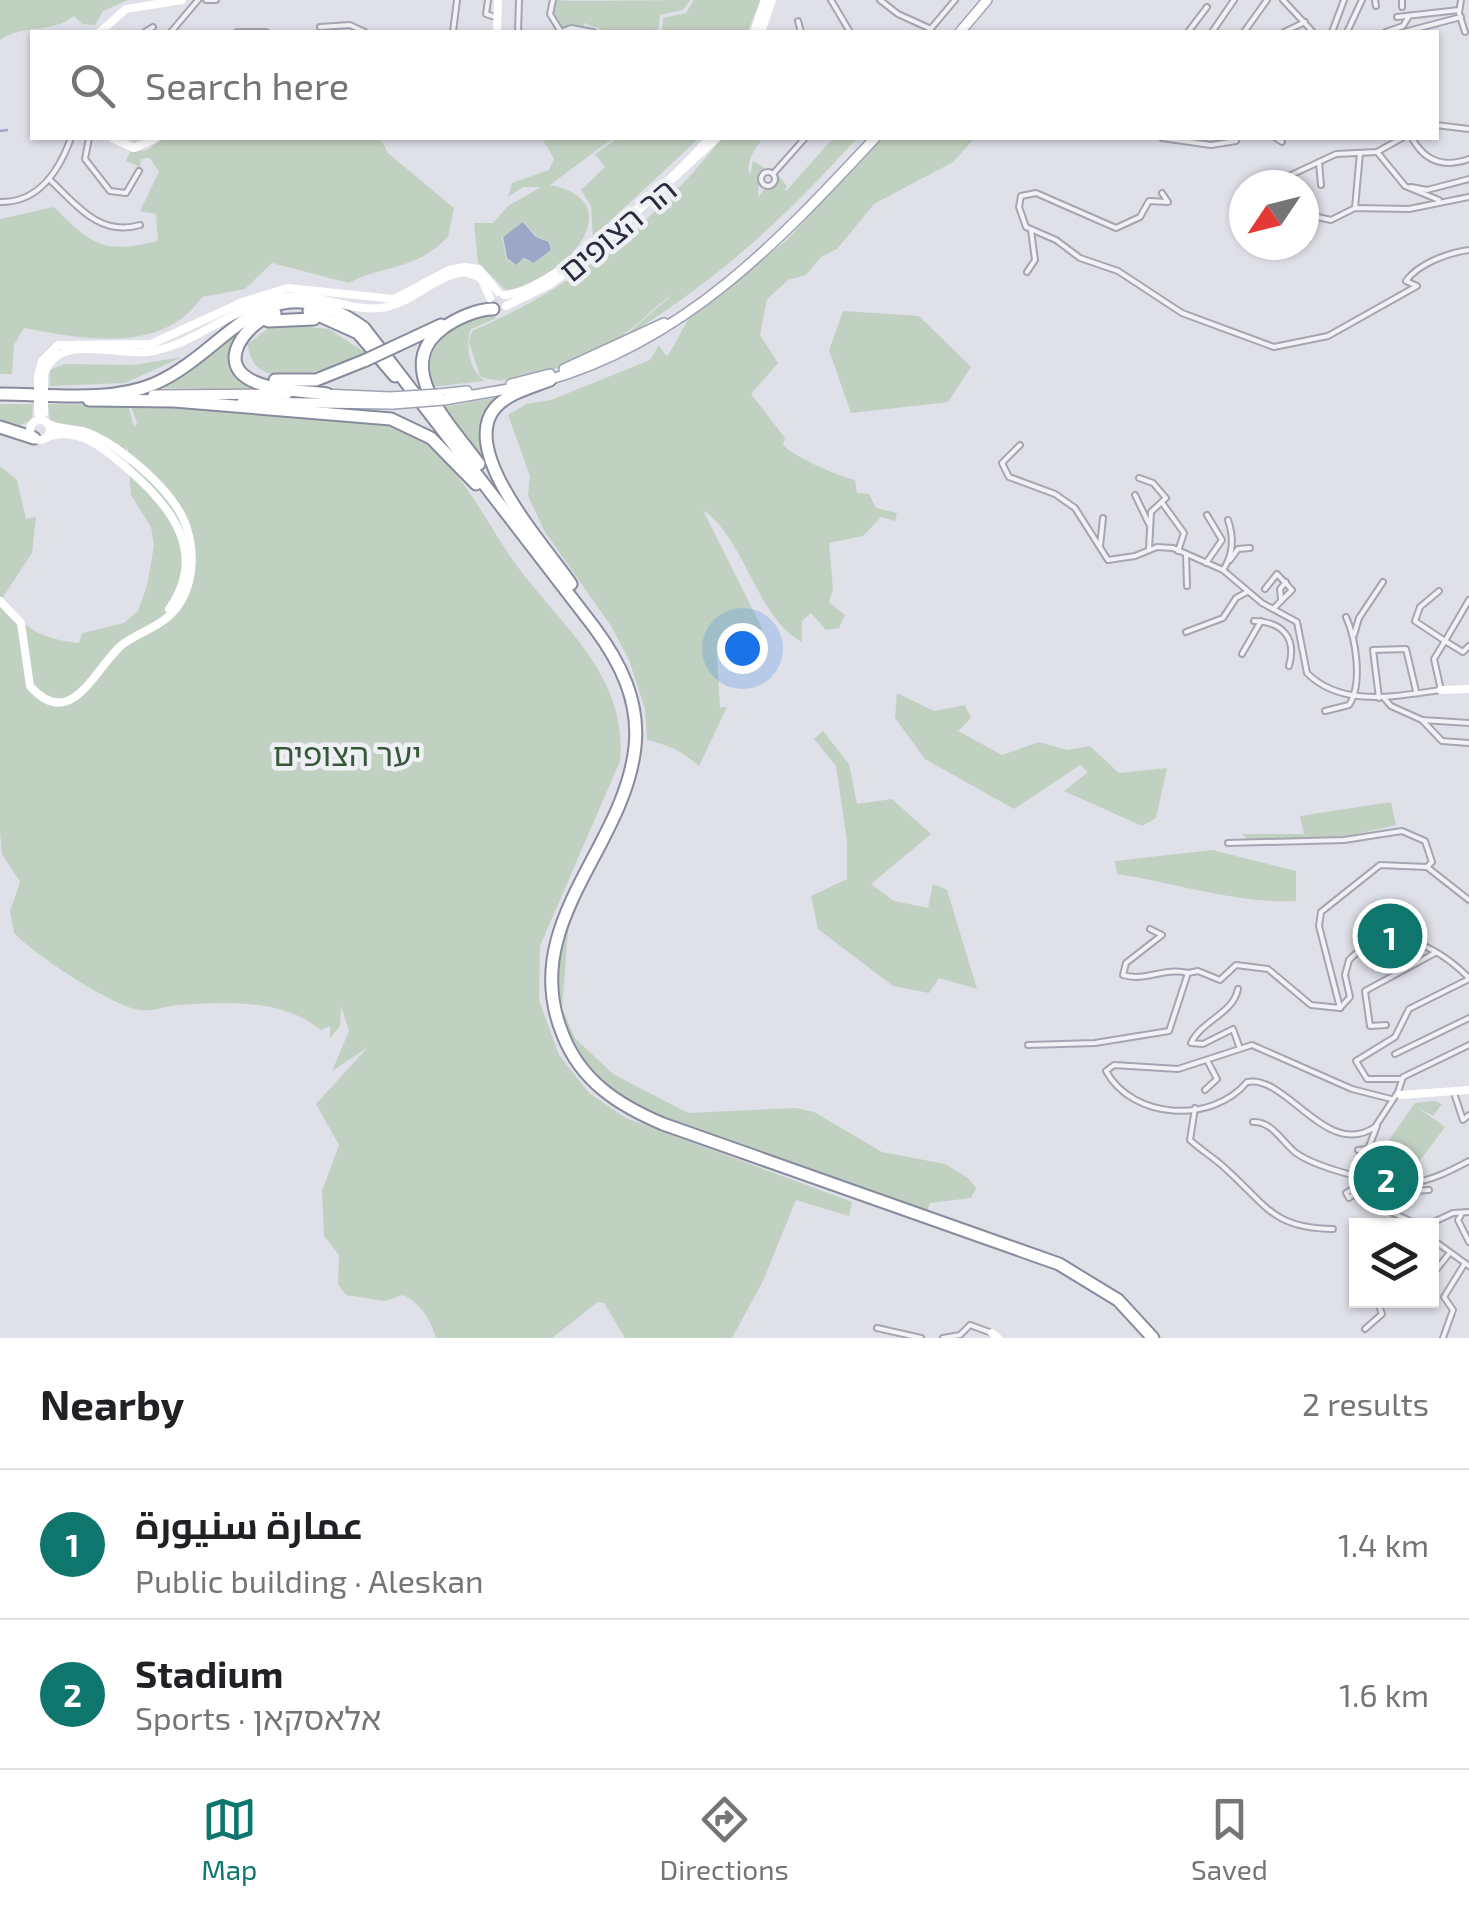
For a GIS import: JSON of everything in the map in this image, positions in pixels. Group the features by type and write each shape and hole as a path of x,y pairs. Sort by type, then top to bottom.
{"highway":[{"path":"371,357 338,326 294,316 266,321 247,336 241,348 247,370 275,380 316,380 398,346 497,300"},
{"path":"497,300 433,337 422,361 423,381 504,500 590,612"},
{"path":"0,397 82,395 152,385 178,370 240,320 276,306 328,308 377,340 594,627 626,680 635,722 631,768 555,940 551,987 566,1043 584,1071 608,1096 662,1124 1059,1264 1108,1293 1149,1338"},
{"path":"326,394 250,380 236,362 240,338 271,314 309,311 350,328 604,650 628,704 630,747 623,779 559,909 546,950 549,1012 560,1045 578,1075 610,1105 649,1126 1058,1271 1106,1299 1149,1338"},
{"path":"550,380 498,404 488,420 484,444 498,478 631,676 640,732 628,794 581,876"},
{"path":"0,397 174,401 402,422 432,438 480,488"},
{"path":"0,427 20,430 40,419"},
{"path":"0,427 40,437"}],"main road":[{"path":"102,30 122,11 182,0"},
{"path":"497,30 498,0"},
{"path":"759,30 769,0"},
{"path":"965,30 990,0"},
{"path":"116,140 134,148 152,140"},
{"name":"הר הצופים","path":"497,300 570,264 707,140"},
{"name":"הר הצופים","path":"497,300 573,269 715,140"},
{"path":"174,401 391,400 441,397 550,380 640,344 711,298 774,245 870,140"},
{"path":"441,397 542,376 660,326 704,297 770,242 870,140"},
{"path":"40,437 42,361 58,345 151,344 245,302 288,288 309,287 383,301 404,296 449,270 465,266 479,270 497,300"},
{"path":"82,395 326,394 391,400"},
{"path":"40,419 40,437"},
{"path":"0,601 21,624 28,681 50,700 66,701 78,695 118,650 174,610 188,582 190,540 181,515 157,486 111,446 86,432 40,419"},
{"path":"40,437 70,434 95,443 153,490 176,518 184,541 182,581 171,607 148,630"},
{"path":"1440,690 1469,688"},
{"path":"1400,1094 1469,1090"}],"street":[{"path":"174,30 198,0"},
{"path":"206,0 216,0"},
{"path":"453,30 457,0"},
{"path":"488,0 486,14 498,18"},
{"path":"518,30 519,0"},
{"path":"553,0 550,14 560,30"},
{"path":"831,0 849,30"},
{"path":"880,0 928,30"},
{"path":"931,30 955,0"},
{"path":"1213,30 1234,0"},
{"path":"1245,30 1266,0"},
{"path":"1283,0 1311,30"},
{"path":"1333,30 1344,0"},
{"path":"1348,30 1362,0"},
{"path":"1402,0 1402,7"},
{"path":"1461,0 1459,10 1465,32"},
{"path":"1190,30 1207,7"},
{"path":"1398,17 1459,10"},
{"path":"1392,30 1403,26 1410,16"},
{"path":"1412,30 1461,18"},
{"path":"798,21 800,30"},
{"path":"1288,30 1305,22"},
{"path":"320,26 350,25 361,30"},
{"path":"148,30 153,27"},
{"path":"1439,125 1469,128"},
{"path":"0,202 28,197 48,180 71,140"},
{"path":"89,140 85,159 110,191 126,193 140,171"},
{"path":"773,174 803,140"},
{"path":"1178,140 1226,146 1235,140"},
{"path":"1303,170 1345,152 1377,152 1398,140"},
{"path":"1414,140 1428,158 1440,164 1469,160"},
{"path":"1377,152 1405,186 1444,202"},
{"path":"1355,208 1360,154"},
{"path":"1319,162 1320,185"},
{"path":"1405,186 1427,190 1469,179"},
{"path":"48,180 108,228 140,225"},
{"path":"1027,272 1036,251 1031,230 1018,207 1025,194 1036,193 1116,228 1140,217 1149,202 1168,202 1162,193"},
{"path":"1319,217 1331,220 1355,208 1408,209 1469,197"},
{"path":"1031,230 1056,240 1080,258 1118,271 1182,313 1282,348 1328,336 1366,317 1417,286 1406,281 1410,275 1445,255 1469,250"},
{"path":"1020,444 1002,463 1009,478 1064,499 1086,521 1112,562 1165,546 1223,570 1247,592 1292,616 1300,629 1306,673 1330,690 1381,698 1440,690 1434,660 1469,600"},
{"path":"1140,478 1164,494 1163,504 1182,528 1178,551"},
{"path":"1135,495 1149,524"},
{"path":"1148,549 1151,512 1163,504"},
{"path":"1206,563 1222,540 1207,515"},
{"path":"1100,546 1102,518"},
{"path":"1228,520 1234,533 1230,560"},
{"path":"1223,570 1238,550 1250,548"},
{"path":"1186,554 1186,586"},
{"path":"1265,589 1277,574 1292,590 1273,609"},
{"path":"1281,598 1280,589 1286,582"},
{"path":"1325,712 1349,705 1355,694 1354,636 1359,618 1383,582"},
{"path":"1439,591 1420,606 1415,620 1463,652 1469,646"},
{"path":"1186,632 1223,618 1236,598 1247,592"},
{"path":"1346,617 1354,636"},
{"path":"1254,620 1280,628 1292,641"},
{"path":"1242,654 1261,622"},
{"path":"1289,666 1292,641 1300,629"},
{"path":"1381,698 1373,650 1406,648 1416,693"},
{"path":"1381,698 1422,720 1442,741 1469,743"},
{"path":"1422,720 1469,722"},
{"path":"1228,842 1344,840 1402,831 1421,837 1428,845 1432,862 1427,867"},
{"path":"1340,1008 1318,926 1325,904 1346,894 1380,865 1427,867 1469,900"},
{"path":"1150,929 1162,935 1126,963 1123,975 1135,979 1164,971 1198,971 1220,980 1236,965 1268,969 1311,1005 1340,1008"},
{"path":"1340,1008 1350,997 1346,968 1356,953 1404,937 1436,954 1469,979 1409,1010 1395,1037 1356,1062 1367,1079 1400,1079 1469,1045"},
{"path":"1386,1025 1370,1026 1365,991 1436,954"},
{"path":"1028,1044 1095,1043 1169,1032 1188,972"},
{"path":"1238,990 1235,1001 1200,1026 1191,1043 1202,1044 1233,1029 1240,1046"},
{"path":"1395,1054 1469,1018"},
{"path":"1377,1126 1364,1133 1328,1127 1269,1085 1248,1082 1234,1096 1174,1111 1141,1104 1127,1096 1106,1071 1114,1065 1163,1070 1208,1062 1240,1046 1266,1049 1352,1090 1400,1094"},
{"path":"1205,1090 1217,1079 1208,1062"},
{"path":"1400,1079 1400,1094"},
{"path":"1452,1088 1463,1120 1469,1115"},
{"path":"1358,1150 1368,1150 1391,1100 1400,1094"},
{"path":"1380,1095 1391,1100"},
{"path":"1195,1108 1190,1140 1228,1171 1257,1204 1296,1225 1334,1228"},
{"path":"1253,1122 1265,1124 1306,1160 1392,1182 1420,1181 1469,1162"},
{"path":"1376,1206 1369,1190 1380,1179"},
{"path":"1388,1212 1392,1182"},
{"path":"1390,1202 1395,1192 1429,1190"},
{"path":"1354,1196 1403,1218"},
{"path":"1462,1212 1458,1220 1469,1242"},
{"path":"1439,1220 1469,1212"},
{"path":"1439,1246 1467,1264 1444,1297 1453,1310 1443,1338"},
{"path":"1439,1267 1448,1255"},
{"path":"1365,1329 1382,1314 1380,1308"},
{"path":"943,1338 960,1335 970,1325 992,1336"},
{"path":"878,1328 921,1338"}],"green space":[{"path":"0,0 128,0 103,11 95,25 82,24 74,16 56,25 0,40"},
{"path":"557,0 690,0 683,10 660,15 658,30 603,30 584,23 583,28 560,28 551,11"},
{"path":"694,0 760,0 749,30 662,30 663,18 686,13"},
{"path":"161,140 381,140 388,153 454,208 448,237 411,262 349,283 272,263 245,289 202,297 166,328 144,335 96,338 24,328 14,345 12,374 0,374 0,219 54,207 79,231 100,243 124,247 158,241 156,214 140,211 159,172 150,158 141,159 140,167 126,161 130,152 147,150"},
{"path":"543,140 610,140 550,185 575,194 587,208 588,225 580,242 566,260 547,274 506,290 478,263 474,223 493,223 508,206 541,187 523,187 508,197 512,183 549,170 554,159","holes":["524,222 537,237 550,242 551,250 535,263 524,259 515,265 506,258 502,237"]},
{"path":"615,140 697,140 593,237 591,206 581,190 605,167 595,154"},
{"path":"720,140 762,140 749,166 750,176 753,161 766,169 759,175 758,198 765,188 775,185 778,175 787,186 784,191 788,189 831,140 855,140 801,197 718,272 619,341 673,294 620,337 566,364 509,380 480,376 469,342 472,331 543,295 609,251 696,169"},
{"path":"878,140 973,140 953,162 874,204 837,249 821,257 806,275 788,280 767,299 760,335 778,363 751,394 785,438 783,445 817,466 855,480 857,493 869,494 876,508 897,513 895,521 881,517 863,536 829,543 833,589 829,602 845,615 839,628 826,630 811,613 802,621 802,642 774,616 730,540 703,510 762,628 751,640 737,643 730,653 717,657 720,707 727,707 699,766 673,748 647,740 645,709 629,660 611,626 545,532 528,496 530,476 508,415 526,404 551,400 650,360 659,345 666,356 689,318 786,241"},
{"path":"843,311 919,316 971,367 948,402 851,413 829,350"},
{"path":"488,314 497,318 471,329 468,343 472,364 485,381 430,387 427,353 442,332"},
{"path":"289,325 329,329 369,355 297,375 264,371 253,361 248,344 267,329"},
{"path":"236,332 229,349 232,368 266,390 164,388"},
{"path":"182,357 125,383 50,386 50,370 64,364 134,365"},
{"path":"504,396 489,414 483,432 489,473 443,407"},
{"path":"0,404 33,404 32,420 19,426 0,423"},
{"name":"יער הצופים","path":"48,404 128,405 134,427 137,423 130,404 388,422 429,446 460,478 510,556 601,674 613,700 619,729 620,761 540,946 539,1000 559,1055 589,1093 626,1118 852,1202 849,1216 796,1200 763,1281 732,1338 625,1338 604,1303 598,1302 552,1338 436,1338 424,1313 403,1295 385,1301 346,1295 338,1284 339,1255 324,1236 322,1191 339,1145 316,1104 368,1047 332,1071 349,1031 341,1006 340,1026 330,1038 330,1026 321,1030 289,1012 252,1004 140,1010 74,978 14,933 10,911 20,882 2,854 0,833 0,466 17,480 26,519 36,517 32,553 1,600 35,631 79,643 82,633 124,623 138,611 154,545 151,527 131,495 127,444 126,454 85,427 50,422"},
{"path":"897,693 934,711 965,705 971,718 958,731 1002,755 1039,742 1067,750 1090,746 1119,773 1167,768 1156,818 1142,826 1064,791 1088,772 1080,765 1014,809 925,759 895,718"},
{"path":"823,731 849,764 857,804 892,799 931,834 871,884 894,901 928,908 933,884 947,890 977,989 939,978 929,993 893,986 818,929 811,896 847,879 847,841 836,766 814,739"},
{"path":"1391,802 1396,825 1327,841 1250,843 1242,834 1304,834 1300,816"},
{"path":"1212,850 1296,871 1296,901 1229,896 1117,874 1115,861"},
{"path":"569,920 562,1008 575,1038 613,1074 688,1113 796,1108 814,1112 882,1152 945,1164 968,1178 976,1188 971,1198 930,1203 927,1211 898,1203 661,1120 611,1094 573,1051 554,991 559,931"},
{"path":"1415,1103 1442,1104 1433,1116 1417,1107 1445,1127 1412,1171 1382,1150"}],"water":[{"path":"523,222 536,237 549,242 551,250 534,263 524,258 516,265 507,258 503,237"}],"waterway":[{"path":"0,131 7,130"}],"place":[{"name":"عمارة سنيورة","path":"1390,936"},
{"name":"Stadium","path":"1386,1178"}]}
